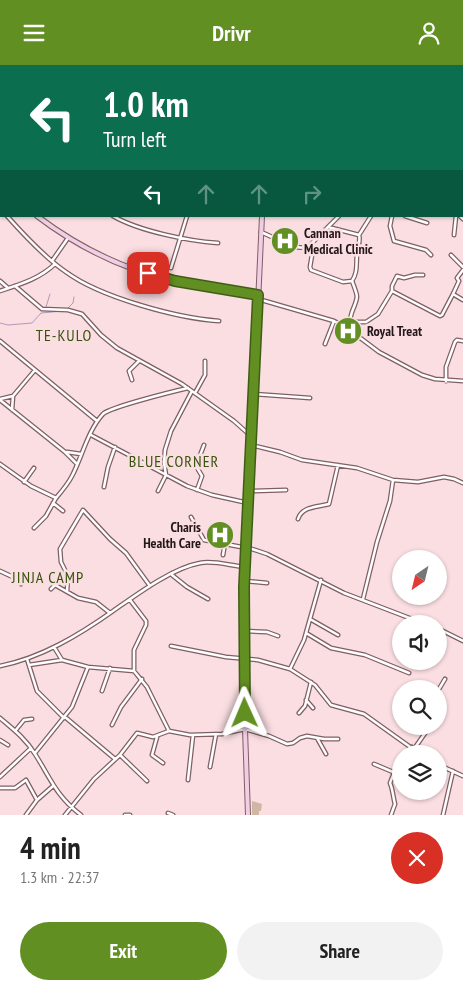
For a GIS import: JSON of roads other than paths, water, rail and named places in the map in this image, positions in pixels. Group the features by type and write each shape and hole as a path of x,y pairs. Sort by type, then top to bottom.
{"street":[{"path":"8,217 55,264 78,280 123,300 198,319 219,321"},
{"path":"38,217 68,238 116,263 175,281 258,297 334,321 391,359 422,375 446,381 463,381"},
{"path":"116,217 157,232 202,242 218,243"},
{"path":"172,268 188,217"},
{"path":"248,815 244,658 245,567 262,217"},
{"path":"261,232 294,247 307,248 338,217"},
{"path":"359,235 370,217"},
{"path":"392,217 390,226 394,241 426,250 431,255"},
{"path":"408,217 427,223"},
{"path":"454,235 456,217"},
{"path":"328,227 359,235"},
{"path":"347,328 358,297 352,281 356,273 357,252 361,241 359,235"},
{"path":"52,261 68,238"},
{"path":"307,248 312,255 310,267 312,270 343,282 352,281"},
{"path":"392,291 441,316 459,281 457,278 463,269 451,255"},
{"path":"0,291 40,276 55,264"},
{"path":"350,323 366,322 378,314 392,291 392,286 397,276 404,278 423,275"},
{"path":"0,281 8,289"},
{"path":"15,286 42,309 68,310 82,314 101,335 126,354 166,374 188,388 234,421 252,437"},
{"path":"453,294 463,300"},
{"path":"325,344 334,321"},
{"path":"446,381 446,367 455,342 457,340 463,341"},
{"path":"0,341 81,410 97,421"},
{"path":"132,380 129,371 139,361"},
{"path":"158,491 166,475 164,463 166,445 171,431 205,375 205,361"},
{"path":"0,400 13,396 35,370"},
{"path":"34,528 44,518 72,476 97,421 107,411 188,388"},
{"path":"253,394 310,398"},
{"path":"12,409 13,396"},
{"path":"0,400 65,452 77,464"},
{"path":"91,435 197,490 248,503"},
{"path":"197,490 202,476 196,466 204,445"},
{"path":"251,445 302,460 357,468 393,480 418,482 444,477 463,483"},
{"path":"104,487 115,447"},
{"path":"65,452 81,453"},
{"path":"0,465 24,482 56,498"},
{"path":"298,519 300,513 304,511 316,506 328,505 338,465"},
{"path":"24,482 34,467"},
{"path":"363,599 377,541 390,501 393,480"},
{"path":"248,491 286,490"},
{"path":"53,503 63,511"},
{"path":"67,591 68,576 61,562 60,549 82,510 126,553 150,586"},
{"path":"191,517 202,539 267,554 344,593 403,615"},
{"path":"223,555 224,543"},
{"path":"0,666 27,659 54,647 150,586 202,562 245,567"},
{"path":"0,571 21,583"},
{"path":"172,575 187,587 208,599"},
{"path":"245,580 267,583"},
{"path":"290,669 306,633 320,580"},
{"path":"51,589 55,585 78,598 96,602 110,613"},
{"path":"130,599 146,621 146,625 134,650 134,671"},
{"path":"310,619 338,635"},
{"path":"244,631 267,632 278,636"},
{"path":"306,633 326,646 365,655 409,673"},
{"path":"447,633 463,641"},
{"path":"54,647 62,660"},
{"path":"171,647 226,657 244,658 290,669 311,681 331,705 364,714 409,745"},
{"path":"27,659 38,691 65,717 116,760"},
{"path":"29,665 62,660 88,667 134,671 142,679 169,731 178,734 216,734 245,729 287,744 293,743 302,737 338,739"},
{"path":"35,753 65,717 74,703 88,667"},
{"path":"102,691 110,668"},
{"path":"112,725 121,707 142,679"},
{"path":"299,713 305,706 311,681"},
{"path":"306,700 313,708"},
{"path":"0,718 31,748 53,786 72,808 81,815"},
{"path":"15,731 24,720 32,719"},
{"path":"66,815 94,779 116,760 136,733 157,737 169,731"},
{"path":"210,767 216,734"},
{"path":"188,780 193,735"},
{"path":"415,745 423,735"},
{"path":"157,737 152,755 163,763"},
{"path":"317,737 326,754"},
{"path":"0,740 8,745"},
{"path":"0,777 31,748"},
{"path":"120,755 147,781"},
{"path":"374,764 392,771"},
{"path":"447,768 463,775"},
{"path":"443,815 453,771"},
{"path":"0,788 15,788 26,779 37,800"},
{"path":"26,815 37,800 53,786"},
{"path":"391,815 395,803 394,800"},
{"path":"168,813 173,815"},
{"path":"125,815 130,815"}],"waterway":[{"path":"46,307 50,294"},
{"path":"68,308 73,303 74,297"},
{"path":"0,323 8,325 32,323 41,313 63,311"},
{"path":"67,311 80,315"}],"place":[{"name":"Cannan Medical Clinic","path":"285,241"},
{"name":"Royal Treat","path":"348,331"},
{"name":"Charis Health Care","path":"220,535"}],"district":[{"name":"TE-KULO","path":"64,335"},
{"name":"BLUE CORNER","path":"174,461"},
{"name":"JINJA CAMP","path":"48,577"}]}
